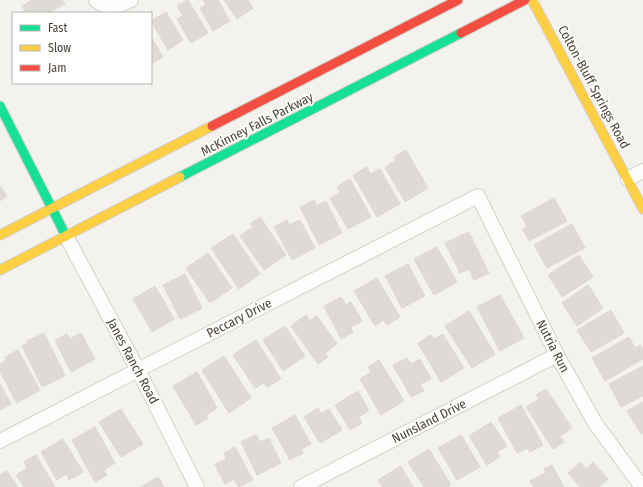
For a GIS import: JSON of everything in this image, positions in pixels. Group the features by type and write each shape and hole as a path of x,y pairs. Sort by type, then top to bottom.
{"main road":[{"name":"McKinney Falls Parkway","path":"0,235 458,0"},
{"name":"McKinney Falls Parkway","path":"0,270 525,0"},
{"name":"Colton-Bluff Springs Road","path":"532,0 643,209"},
{"path":"0,106 66,236"}],"street":[{"path":"96,0 108,7 120,6 131,0"},
{"path":"628,179 643,172"},
{"name":"Nutria Run","path":"478,196 557,355 595,423 642,487"},
{"name":"Peccary Drive","path":"0,442 478,196"},
{"name":"Janes Ranch Road","path":"66,236 138,370 197,487"},
{"name":"Nunsland Drive","path":"301,487 557,355"}],"building":[{"path":"32,0 62,0 65,4 50,12 25,12 22,6"},
{"path":"188,0 208,33 191,43 177,19 183,16 177,6"},
{"path":"203,0 218,0 230,21 213,31 200,8 206,5"},
{"path":"224,0 248,0 253,8 237,19"},
{"path":"166,12 183,40 168,50 152,20"},
{"path":"152,38 163,57 152,63"},
{"path":"406,150 428,188 405,202 385,167 396,160 394,157"},
{"path":"367,167 370,174 380,169 400,204 377,217 353,175"},
{"path":"350,179 371,217 348,229 330,198 340,192 337,187"},
{"path":"0,186 7,196 0,201"},
{"path":"554,198 567,221 529,241 523,229 527,226 521,216"},
{"path":"314,200 317,206 326,201 342,233 319,245 300,207"},
{"path":"260,217 286,255 264,270 240,236 253,227 250,224"},
{"path":"287,220 289,225 300,220 315,248 292,260 274,227"},
{"path":"572,224 585,248 547,268 534,245"},
{"path":"469,232 489,273 474,280 469,269 460,273 445,243"},
{"path":"233,234 260,274 239,289 211,248"},
{"path":"437,247 457,282 434,295 414,259"},
{"path":"208,253 232,288 210,303 186,268"},
{"path":"579,255 593,277 562,297 548,275"},
{"path":"408,264 425,296 402,308 385,276"},
{"path":"185,274 202,308 180,319 163,285"},
{"path":"377,278 400,317 387,325 384,320 375,326 354,291"},
{"path":"588,285 603,308 577,326 562,303"},
{"path":"155,286 174,319 152,332 133,299"},
{"path":"500,295 524,338 500,351 477,307"},
{"path":"341,297 346,305 351,302 362,321 351,327 353,332 341,339 324,306"},
{"path":"611,310 624,333 591,352 577,330"},
{"path":"469,311 495,354 472,368 445,326"},
{"path":"306,315 310,321 317,316 337,344 325,353 328,357 318,364 291,326"},
{"path":"285,326 305,356 283,371 263,340"},
{"path":"44,333 65,376 42,387 22,346 28,343 27,341"},
{"path":"81,333 95,359 71,372 55,340 67,334 70,339"},
{"path":"443,334 464,368 441,382 418,343 431,335 434,339"},
{"path":"629,337 635,348 640,345 643,349 643,359 605,381 592,358"},
{"path":"256,340 281,379 267,387 264,383 255,388 233,355"},
{"path":"18,350 40,390 17,403 0,372 0,364 6,360 5,357"},
{"path":"224,356 251,398 229,413 202,370"},
{"path":"407,358 411,364 420,359 431,379 420,384 424,391 411,397 393,365"},
{"path":"379,360 404,401 381,415 360,379 371,372 368,367"},
{"path":"643,366 643,396 621,407 609,384"},
{"path":"197,372 217,408 206,415 208,418 196,425 173,386"},
{"path":"0,384 11,404 0,410"},
{"path":"546,389 572,428 560,436 564,442 553,449 526,407 539,399 536,395"},
{"path":"358,391 369,411 358,417 362,423 350,430 335,405"},
{"path":"643,402 643,433 641,434 627,411"},
{"path":"521,405 543,445 530,452 528,448 517,453 498,418"},
{"path":"318,408 321,414 329,409 342,430 320,443 304,417"},
{"path":"121,409 143,444 121,457 99,422"},
{"path":"295,415 311,444 301,449 303,453 290,460 272,428"},
{"path":"491,422 507,446 497,452 500,457 487,465 469,436"},
{"path":"95,427 115,463 104,470 107,475 95,482 72,440"},
{"path":"256,435 260,442 269,438 281,463 257,475 241,442"},
{"path":"461,435 480,467 457,480 438,448"},
{"path":"63,439 83,472 69,480 66,474 57,480 41,452"},
{"path":"235,447 253,480 239,487 234,479 225,484 215,464 227,459 224,453"},
{"path":"429,449 451,485 448,487 424,487 408,462"},
{"path":"36,455 55,487 24,487 16,475 27,468 24,462"},
{"path":"580,462 586,469 593,462 608,479 599,487 580,487 568,473"},
{"path":"552,465 564,487 534,487 530,481 546,473 544,469"},
{"path":"401,466 413,487 382,487 378,480"},
{"path":"7,471 18,487 0,487 0,475"},
{"path":"158,477 164,487 140,487"}],"traffic: fast":[{"path":"180,177 461,33"},
{"path":"0,106 66,236"}],"traffic: slow":[{"path":"532,0 643,209"},
{"path":"0,235 212,126"},
{"path":"0,270 180,177"}],"traffic: jam":[{"path":"212,126 458,0"},
{"path":"461,33 525,0"}]}
